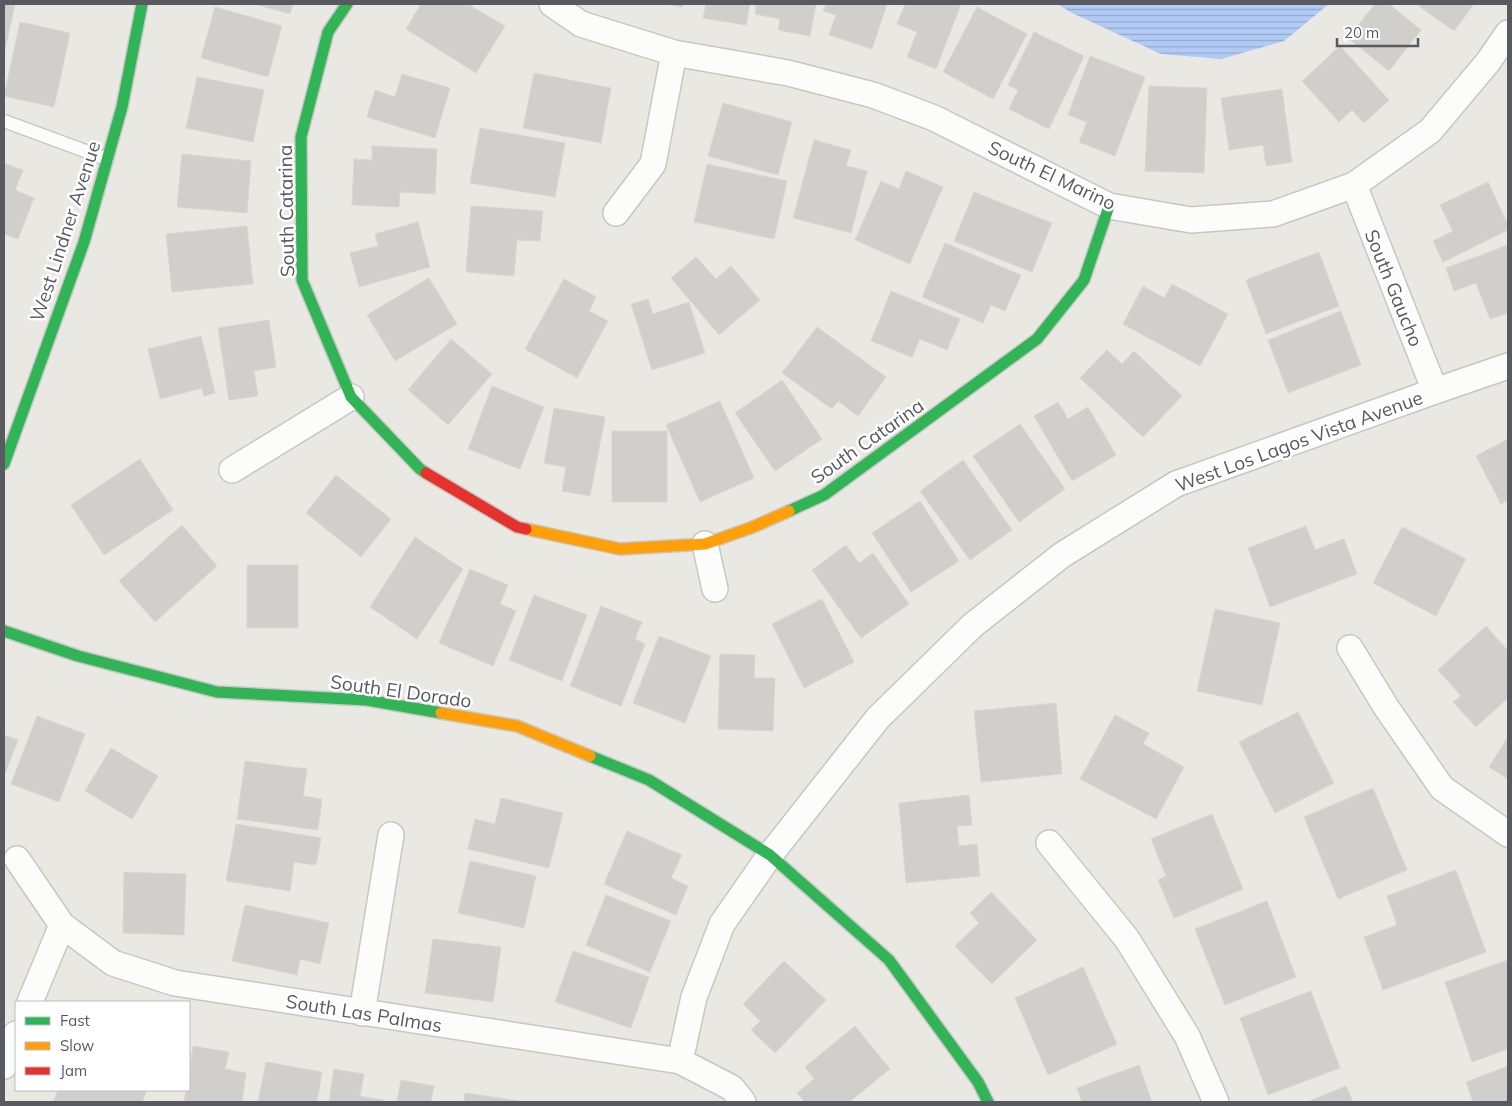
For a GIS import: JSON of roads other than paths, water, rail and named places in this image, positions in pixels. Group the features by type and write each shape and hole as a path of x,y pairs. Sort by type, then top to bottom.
{"street":[{"name":"West Lindner Avenue","path":"4,464 7,446 84,242 122,107 142,4"},
{"name":"South Catarina","path":"347,4 328,32 302,137 302,280 351,397 420,469 517,527 620,549 705,544 753,527 824,495 1037,339 1084,280 1109,206"},
{"name":"South El Marino","path":"552,4 581,24 674,53 788,73 874,95 934,118 1109,206 1191,220 1273,214 1354,185 1430,130 1488,62 1508,34"},
{"path":"616,213 653,164 674,53"},
{"name":"South Gaucho","path":"1354,185 1435,391"},
{"name":"West Los Lagos Vista Avenue","path":"680,1061 694,997 722,924 770,855 878,718 972,626 1062,555 1176,484 1508,366"},
{"path":"232,470 351,397"},
{"path":"705,544 715,589"},
{"name":"South El Dorado","path":"4,631 78,656 217,692 367,700 517,726 649,780 770,855 889,960 978,1082 988,1102"},
{"path":"1350,648 1386,707 1442,788 1508,834"},
{"path":"362,1013 391,835"},
{"path":"1049,843 1126,939 1187,1036 1216,1102"},
{"name":"South Las Palmas","path":"17,859 62,925 113,962 175,982 362,1013 680,1061 732,1088 743,1102"},
{"path":"30,1001 62,925"},
{"path":"4,1066 15,1037"}],"lane":[{"path":"4,121 107,159"}],"water":[{"path":"1057,4 1329,4 1284,41 1221,59 1161,54 1072,13"}]}
